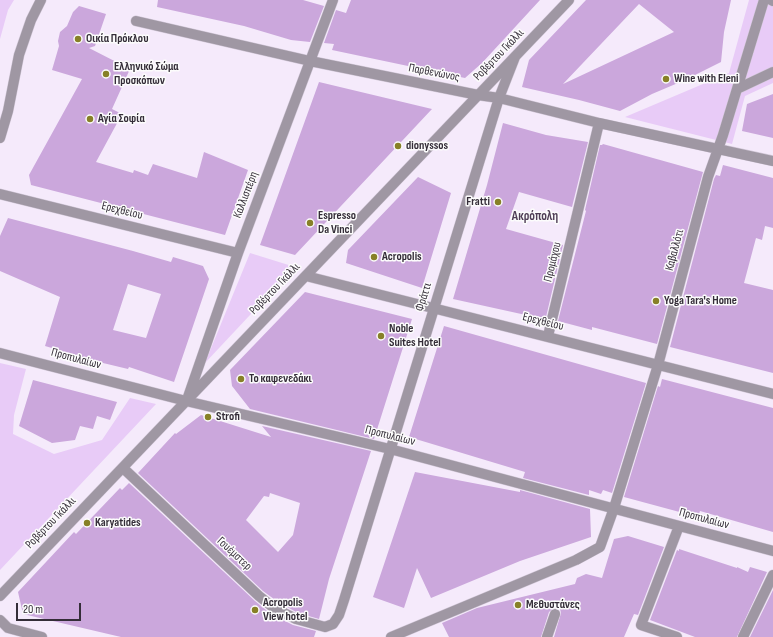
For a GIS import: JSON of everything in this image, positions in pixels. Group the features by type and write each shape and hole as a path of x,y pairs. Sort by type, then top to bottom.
{"street":[{"path":"0,138 8,111 19,54 31,20 41,0"},
{"name":"Καλλισπέρη","path":"186,401 238,253 333,0"},
{"name":"Ροβέρτου Γκάλλι","path":"0,596 569,0"},
{"name":"Καβαλλότι","path":"391,637 576,560 600,548 614,508 658,365 708,177 764,0"},
{"name":"Παρθενώνος","path":"136,21 310,61 499,98 599,123 773,162"},
{"name":"Φράττι","path":"339,615 499,98 515,57"},
{"path":"737,89 773,72"},
{"name":"Προμάχου","path":"548,336 599,123"},
{"name":"Ερεχθείου","path":"0,194 238,253"},
{"name":"Ερεχθείου","path":"306,276 773,394"},
{"name":"Προπυλαίων","path":"0,353 186,401 390,449 773,551"},
{"name":"Γουέμστερ","path":"123,468 259,596 274,608 296,619 325,627 333,624 339,615"},
{"path":"677,637 640,625 679,526"},
{"path":"742,637 773,575"},
{"path":"547,637 556,614"},
{"path":"0,620 8,628 42,637"}],"shaded area":[{"path":"0,0 14,0 8,10 0,39"},
{"path":"749,0 773,0 773,83 745,96 732,144 625,117 729,73"},
{"path":"250,253 295,267 205,363"},
{"path":"0,363 26,369 14,415 13,434 54,454 102,440 130,398 156,404 0,570"}],"building":[{"path":"158,0 303,0 324,6 310,42 291,40 244,26 157,7"},
{"path":"351,0 540,0 482,63 465,78 332,50 334,44 324,43 336,10 346,13"},
{"path":"586,0 731,0 724,32 721,62 652,94 620,111 522,87 529,60","holes":["639,4 674,32 563,84"]},
{"path":"79,6 106,14 95,46 89,48 130,69 112,109 122,114 96,162 133,173 134,170 148,175 153,164 197,178 204,152 248,170 225,235 31,185 29,175 82,79 52,70 59,46 58,41 60,32 67,26 73,12"},
{"path":"319,82 432,109 295,255 260,245"},
{"path":"773,94 773,138 742,131 747,104"},
{"path":"503,123 546,135 588,142 572,207 519,192 506,229 563,245 546,317 544,317 544,319 453,299 487,185"},
{"path":"603,144 703,172 657,344 592,327 592,330 558,321 586,211 600,145"},
{"path":"723,165 773,178 773,228 765,226 762,240 756,238 744,283 773,290 773,373 670,347 714,179 716,175 720,176"},
{"path":"418,177 451,193 422,288 346,263 348,250"},
{"path":"8,218 171,262 173,257 203,266 209,279 174,382 129,367 128,369 103,363 45,346 60,297 0,271 0,236","holes":["128,284 161,294 146,338 113,330"]},
{"path":"305,292 412,319 374,439 250,409 232,386 230,370"},
{"path":"444,326 646,383 612,493 603,490 601,494 589,490 589,495 523,478 525,472 409,437"},
{"path":"662,379 773,408 773,532 700,511 698,517 624,497 658,386 660,387"},
{"path":"33,380 117,402 110,420 97,416 93,429 80,426 75,440 52,443 19,426"},
{"path":"201,415 271,437 262,426 371,451 329,579 319,619 298,613 278,602 263,591 138,473 175,433 176,434","holes":["270,493 300,503 293,535 278,552 246,520 264,496 269,497"]},
{"path":"415,472 520,492 520,490 590,509 591,537 520,561 431,598 417,568 404,608 373,597"},
{"path":"129,483 255,601 271,614 293,625 316,631 314,637 121,637 23,614 18,592 74,532 76,534 120,488 122,490"},
{"path":"628,536 664,547 638,615 634,614 624,637 554,637 561,613 560,609 554,608 549,612 541,637 449,637 442,623 477,608 575,584 577,578 586,574 602,578 614,539"},
{"path":"679,549 737,567 748,572 750,567 767,572 737,637 695,637 650,620 677,550 679,551"},
{"path":"773,590 773,637 750,637"}],"place":[{"name":"Οικία Πρόκλου","path":"78,39"},
{"name":"Ελληνικό Σώμα Προσκόπων","path":"106,74"},
{"name":"Wine with Eleni","path":"666,79"},
{"name":"Αγία Σοφία","path":"90,119"},
{"name":"dionyssos","path":"398,146"},
{"name":"Fratti","path":"498,202"},
{"name":"Espresso Da Vinci","path":"310,223"},
{"name":"Acropolis","path":"374,257"},
{"name":"Yoga Tara's Home","path":"656,301"},
{"name":"Noble Suites Hotel","path":"381,336"},
{"name":"Το καφενεδάκι","path":"241,379"},
{"name":"Strofi","path":"208,417"},
{"name":"Karyatides","path":"87,523"},
{"name":"Μεθυστάνες","path":"518,605"},
{"name":"Acropolis View hotel","path":"255,610"}],"district":[{"name":"Ακρόπολη","path":"535,217"}]}
